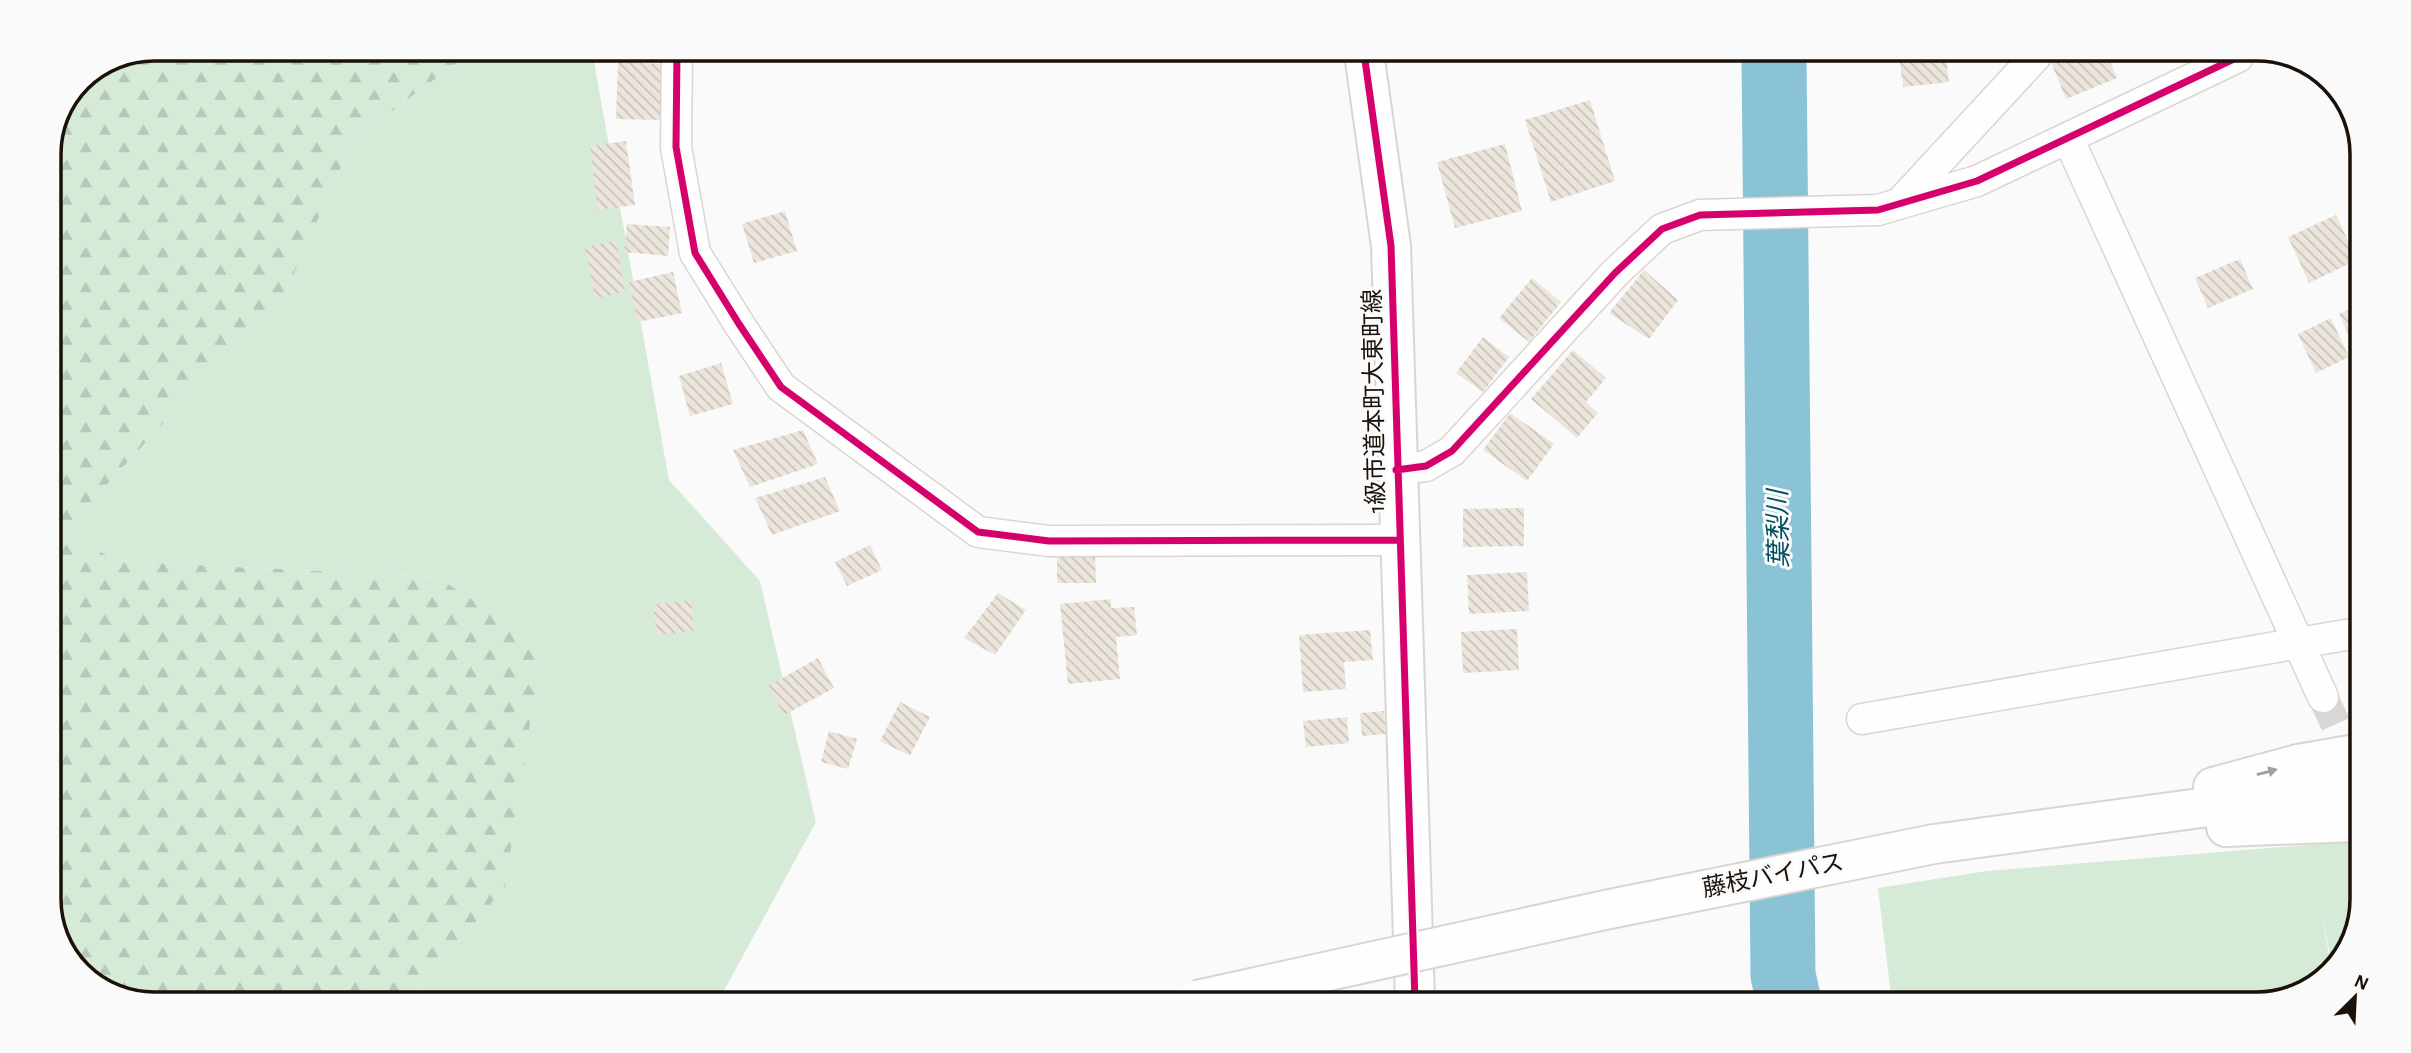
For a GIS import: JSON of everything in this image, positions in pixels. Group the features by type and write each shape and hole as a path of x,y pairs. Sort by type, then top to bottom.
{"main road":[{"name":"1級市道本町大東町線","path":"1365,61 1391,246 1398,540 1415,992"},
{"path":"2059,829 2298,764 2350,755"},
{"name":"藤枝バイパス","path":"1232,992 1605,910 1934,844 2350,788"},
{"path":"2059,829 2350,822"}],"street":[{"path":"677,61 676,147 695,253 732,312 782,387 978,532 1049,541 1398,540"},
{"path":"1898,204 2031,61"},
{"path":"1396,470 1426,466 1451,451 1615,273 1662,229 1700,215 1878,210 1977,181 2230,61"},
{"path":"2068,138 2323,696"},
{"path":"1862,719 2350,634"}],"green space":[{"path":"459,61 594,61 669,480 760,581 816,822 723,992 416,992 505,887 436,577 120,561 61,534 286,291 353,140"},
{"path":"459,61 353,140 286,291 61,534 61,148 64,130 80,98 93,84 108,74 124,66 142,62"},
{"path":"61,534 120,561 436,577 542,643 505,887 416,992 154,992 119,985 98,973 80,955 68,934 61,905"},
{"path":"2350,841 2350,899 2343,934 2330,955 2321,906 2329,957 2325,962 2320,962 2318,969 2298,982 2269,991 1891,992 1878,888 1987,871"}],"building":[{"path":"1900,61 1947,61 1949,82 1903,87"},
{"path":"2110,61 2117,78 2066,99 2051,62"},
{"path":"618,62 663,64 662,120 616,119"},
{"path":"1590,100 1615,181 1551,202 1525,120"},
{"path":"626,141 635,205 598,210 590,146"},
{"path":"1505,144 1522,211 1455,228 1437,162"},
{"path":"785,211 797,251 754,263 742,224"},
{"path":"2336,215 2350,245 2350,263 2309,283 2288,237"},
{"path":"627,224 670,227 668,256 624,252"},
{"path":"616,241 625,292 595,298 585,247"},
{"path":"2240,259 2253,289 2208,308 2195,278"},
{"path":"1644,270 1678,300 1649,339 1609,313"},
{"path":"673,272 682,313 638,322 629,282"},
{"path":"1532,278 1561,302 1529,342 1499,318"},
{"path":"2350,309 2350,338 2339,314"},
{"path":"2331,318 2349,357 2316,373 2298,334"},
{"path":"1483,337 1509,357 1483,392 1456,373"},
{"path":"1573,350 1606,378 1586,402 1598,413 1577,438 1531,399"},
{"path":"721,363 733,404 690,416 679,376"},
{"path":"1510,413 1554,444 1527,481 1483,450"},
{"path":"803,430 818,464 750,487 733,450"},
{"path":"825,477 840,511 772,535 755,498"},
{"path":"1524,508 1524,546 1463,547 1463,509"},
{"path":"870,545 882,570 847,586 835,562"},
{"path":"1095,552 1096,583 1057,583 1057,553"},
{"path":"1527,572 1529,611 1469,614 1467,575"},
{"path":"998,593 1026,610 995,655 964,638"},
{"path":"1111,599 1111,608 1134,607 1137,635 1116,637 1120,679 1068,684 1060,604"},
{"path":"691,600 694,631 657,635 653,605"},
{"path":"1517,629 1519,670 1463,673 1461,632"},
{"path":"1370,630 1373,660 1344,662 1346,689 1303,692 1299,635"},
{"path":"818,658 834,688 784,715 768,686"},
{"path":"900,702 930,717 910,756 880,741"},
{"path":"1384,711 1386,734 1362,736 1360,713"},
{"path":"1347,717 1349,743 1306,747 1303,721"},
{"path":"829,731 857,739 848,769 821,762"}],"waterway":[{"name":"葉梨川","path":"1774,61 1783,975 1787,992"}],"tunnel":[{"path":"2323,697 2350,755"}],"cycle path":[{"path":"677,61 676,147 695,253 739,324 781,387 978,532 1049,541 1398,540"},
{"path":"1365,61 1391,246 1415,992"},
{"path":"1396,470 1426,466 1452,451 1615,273 1662,229 1700,215 1878,210 1977,181 2230,61"}]}
